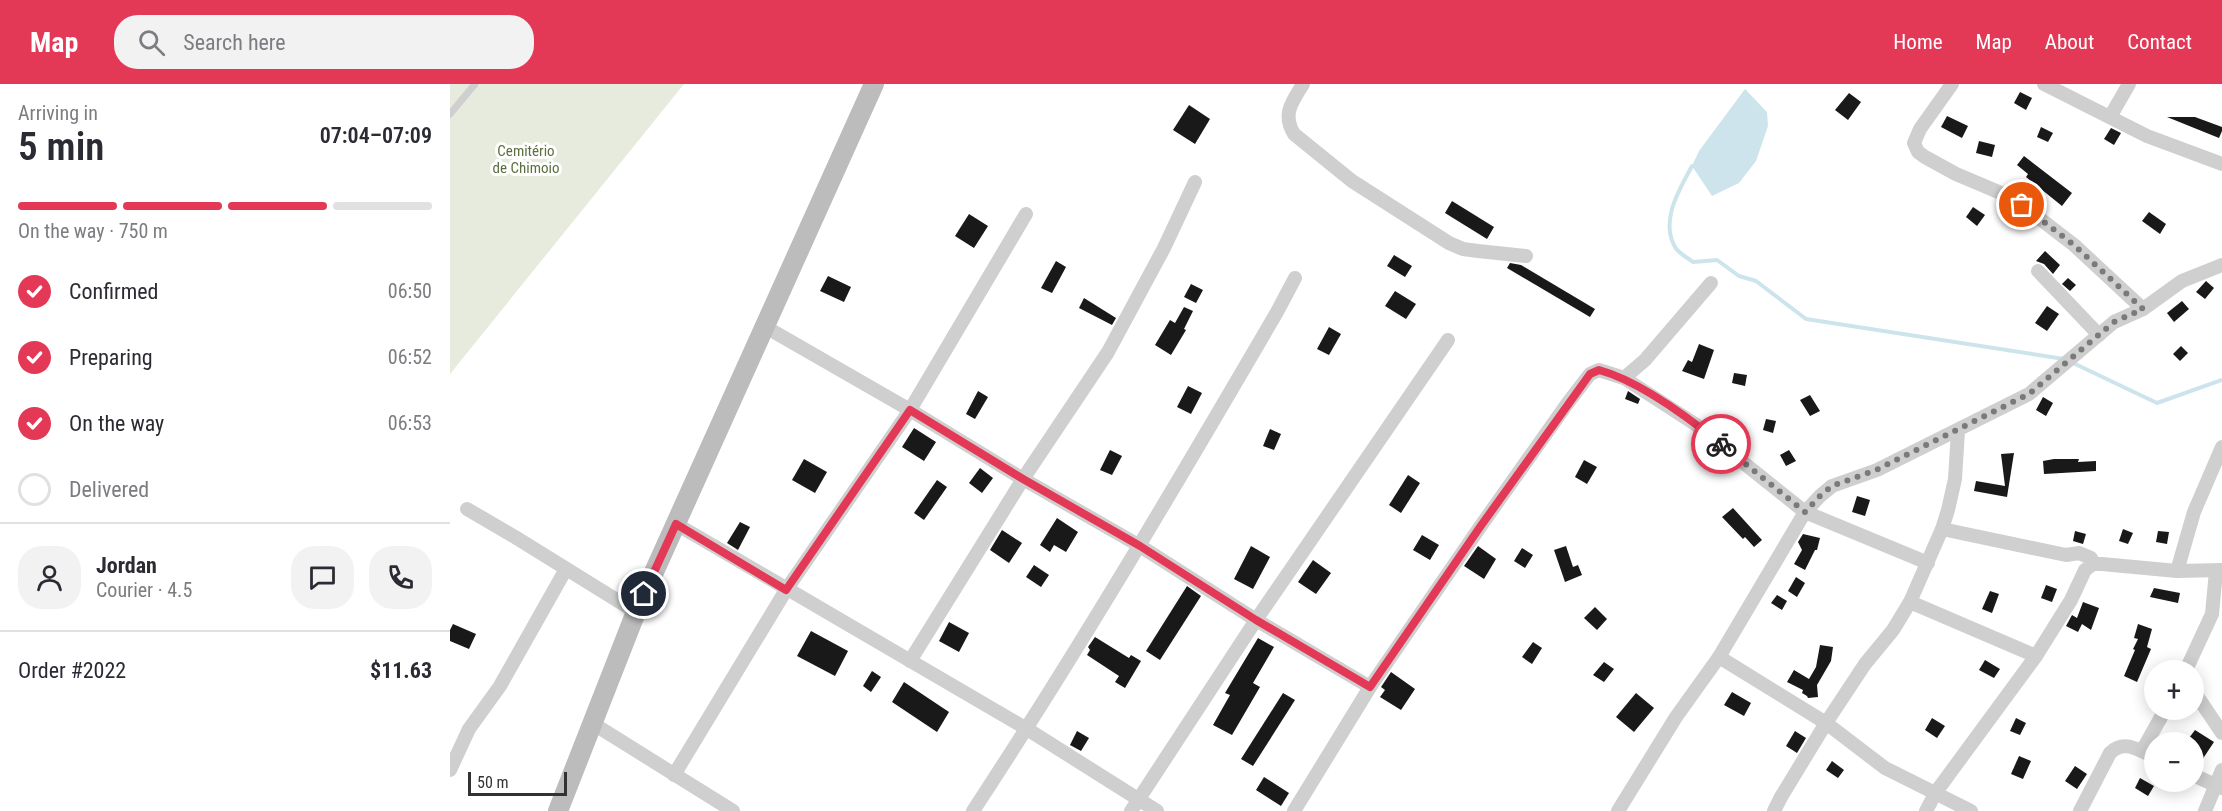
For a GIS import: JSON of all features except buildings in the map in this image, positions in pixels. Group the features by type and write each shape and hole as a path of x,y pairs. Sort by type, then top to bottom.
{"street":[{"path":"557,809 636,612 874,84"},
{"path":"1303,84 1289,110 1289,125 1294,134 1352,182 1449,243 1463,249 1526,256"},
{"path":"1952,84 1920,129 1914,143 1918,152 1956,174 2008,196 2022,205 2074,245 2143,309"},
{"path":"2044,84 2147,136 2222,164"},
{"path":"2110,117 2130,84"},
{"path":"910,661 1023,479 1108,352 1164,248 1195,182"},
{"path":"674,775 786,590 910,410 1026,214"},
{"path":"1618,811 1676,717 1719,657 1805,512 1820,496 1832,486 1876,470 2029,394 2114,322 2143,309 2182,281 2222,265"},
{"path":"2038,271 2098,335"},
{"path":"973,811 1027,729 1140,546 1295,278"},
{"path":"1624,378 1645,360 1711,283"},
{"path":"764,326 1140,546 1256,620 1370,687"},
{"path":"1135,805 1256,620 1448,340"},
{"path":"1294,811 1370,687 1493,508 1590,374 1599,370 1624,378 1701,429 1805,512 1928,563"},
{"path":"1774,811 1826,723 1865,664 1893,630 1910,602 1942,529 1955,479 1958,431"},
{"path":"2176,571 2194,512 2222,447"},
{"path":"467,510 636,612"},
{"path":"676,524 1027,729 1135,805 1157,811"},
{"path":"1942,529 2066,555 2079,553 2091,558 2093,564"},
{"path":"1926,811 1936,792 2036,656 2071,600 2085,570 2093,564 2176,571 2219,570 2212,615 2191,660"},
{"path":"450,770 469,729 500,686 566,569"},
{"path":"1910,602 2036,656"},
{"path":"1719,657 1826,723 1885,768 1971,811"},
{"path":"2204,706 2222,733"},
{"path":"592,723 733,811"},
{"path":"2080,811 2110,753 2116,747 2126,745 2144,752"},
{"path":"2205,811 2219,786 2222,770"},
{"path":"2204,780 2219,786"}],"lane":[{"path":"450,114 475,84"}],"green space":[{"name":"Cemitério de Chimoio","path":"450,84 684,84 450,374"}],"water":[{"path":"1745,89 1767,112 1768,126 1756,161 1739,183 1712,196 1692,166 1699,151"}],"waterway":[{"path":"1692,166 1673,206 1670,227 1676,249 1693,262 1717,260 1739,276 1756,281 1806,319 2064,359"},
{"path":"2071,362 2157,403 2222,380"}],"way so far":[{"path":"1721,444 1805,512 1832,486 1876,470 2029,394 2114,322 2143,309 2074,245 2022,205"}],"route":[{"path":"644,594 676,524 786,590 910,410 1023,479 1140,546 1256,620 1370,687 1480,527 1590,374 1599,370 1624,378 1695,424 1721,444"}]}
